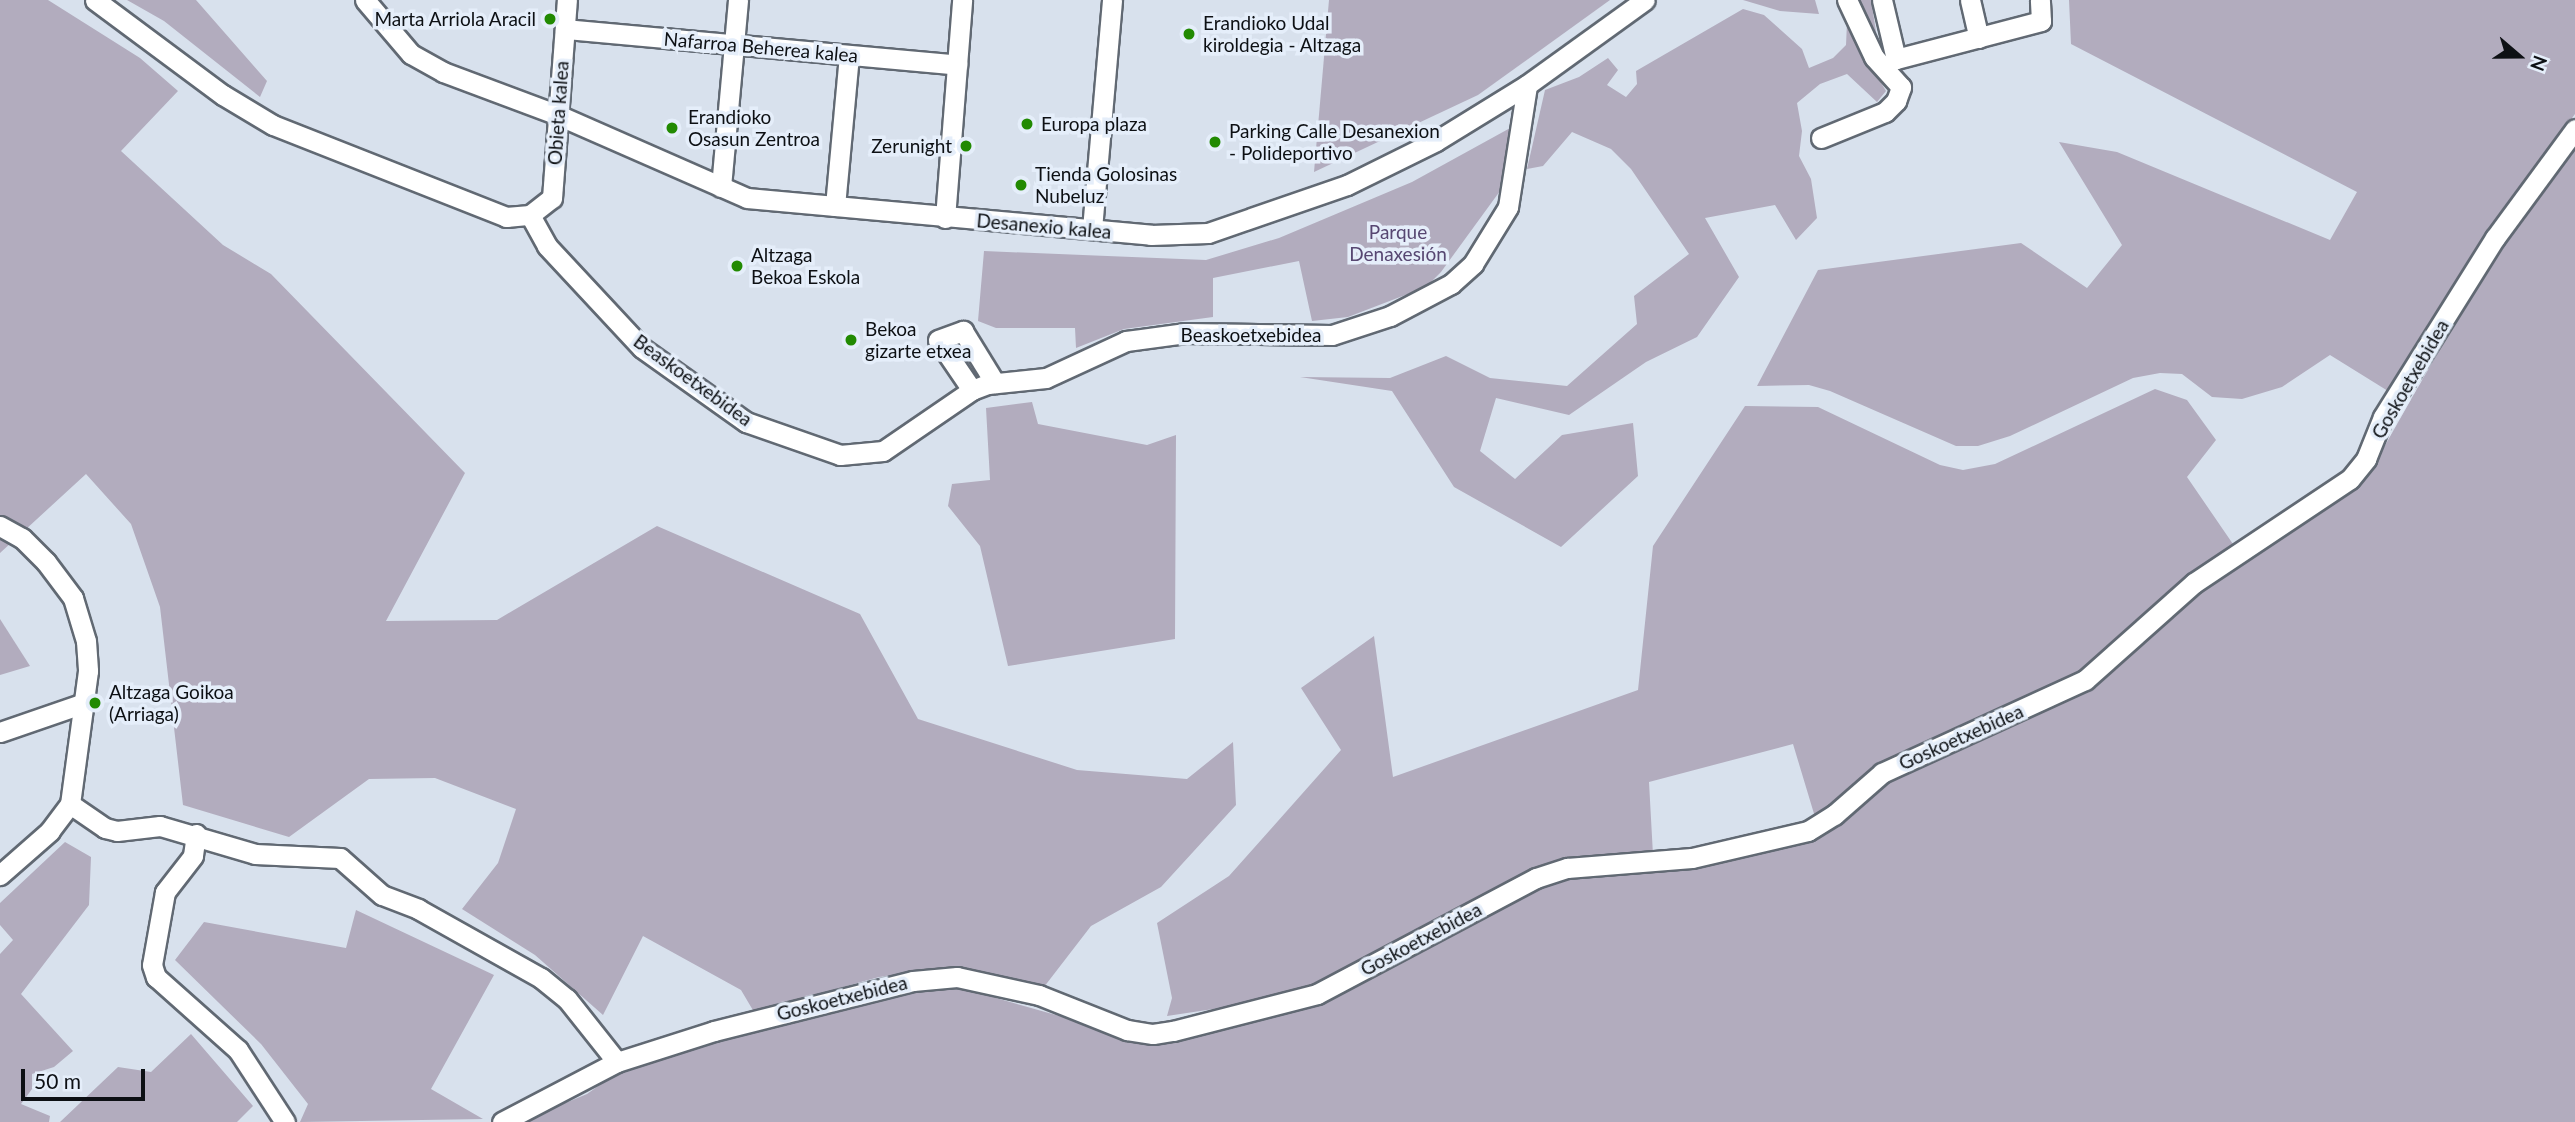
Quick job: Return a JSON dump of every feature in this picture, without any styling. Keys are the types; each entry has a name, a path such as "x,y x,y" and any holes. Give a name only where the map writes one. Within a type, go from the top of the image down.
{"street":[{"path":"94,0 223,95 273,125 506,217 530,215"},
{"name":"Desanexio kalea","path":"365,0 411,54 443,72 558,115 747,198 1151,235 1208,233 1250,223 1348,186 1436,141 1527,85 1645,0"},
{"name":"Obieta kalea","path":"530,215 552,198 567,0"},
{"path":"721,187 738,0"},
{"path":"945,218 962,0"},
{"path":"1092,229 1112,0"},
{"path":"1821,138 1885,112 1896,101 1901,88 1874,57 1847,0"},
{"path":"1882,0 1896,59 2040,21 2040,0"},
{"path":"1970,0 1979,37"},
{"name":"Nafarroa Beherea kalea","path":"565,29 957,65"},
{"path":"835,206 849,56"},
{"name":"Beaskoetxebidea","path":"530,215 547,246 642,348 746,422 840,455 883,451 972,390 995,383 1046,378 1126,341 1173,335 1332,335 1390,316 1451,284 1473,264 1508,207 1527,85"},
{"name":"Goskoetxebidea","path":"502,1122 617,1062 880,986 957,977 1039,995 1127,1030 1153,1034 1173,1031 1317,993 1535,878 1567,868 1692,858 1808,831 1834,815 1882,772 2085,680 2194,583 2350,480 2366,459 2384,417 2495,238 2575,129"},
{"path":"972,390 938,340 963,331 995,383"},
{"path":"0,526 22,538 47,562 73,598 86,640 84,703 70,804 56,825 0,875"},
{"path":"0,732 84,703"},
{"path":"70,804 105,828 160,826 196,834 255,854 340,858 382,895 418,909 541,978 567,999 617,1062"},
{"path":"196,834 193,856 165,892 152,965 156,977 238,1050 285,1122"}],"green space":[{"path":"0,0 48,0 140,58 178,91 121,151 223,245 271,274 465,473 386,621 497,620 657,526 860,614 918,719 1077,770 1187,779 1233,742 1236,805 1161,887 1091,926 1044,987 941,971 879,977 754,1012 741,990 643,936 603,1015 535,955 462,909 498,863 516,809 435,778 369,779 289,837 183,805 160,607 131,524 86,474 0,553"},
{"path":"127,0 196,0 267,81 260,97 164,21"},
{"path":"1329,0 1610,0 1478,95 1314,172"},
{"path":"1743,0 1815,0 1819,14 1780,11"},
{"path":"1848,0 1871,0 1878,44 1877,76 1886,91 1877,102 1847,74 1820,84 1797,103 1802,131 1799,156 1811,179 1817,218 1796,240 1775,205 1705,218 1739,277 1697,337 1646,362 1569,415 1496,398 1480,451 1515,479 1562,435 1633,423 1638,476 1561,547 1454,487 1392,391 1300,377 1390,378 1446,356 1490,378 1567,386 1637,324 1634,296 1689,254 1631,169 1611,149 1572,132 1543,166 1527,169 1545,90 1579,77 1608,58 1618,70 1607,85 1626,97 1637,84 1636,71 1743,9 1764,15 1802,49 1809,68 1833,58 1846,45"},
{"path":"2069,0 2575,0 2575,114 2494,222 2388,391 2330,355 2282,387 2242,399 2212,397 2182,374 2160,373 2133,378 2010,436 1978,446 1956,446 1830,391 1809,385 1757,386 1818,270 2021,243 2087,288 2122,245 2059,142 2117,152 2330,240 2357,192 2071,44"},
{"name":"Parque Denaxesión","path":"1512,127 1500,191 1441,272 1426,287 1348,317 1312,321 1299,261 1213,278 1213,317 1124,329 1076,348 1075,328 996,328 978,321 984,251 1206,260 1279,238 1412,182"},
{"path":"2575,144 2575,1122 520,1122 587,1094 629,1064 895,989 954,986 1158,1044 1306,1009 1563,877 1687,867 1826,835 1893,775 2098,681 2178,604 2370,472 2501,240"},
{"path":"2155,389 2187,400 2216,440 2187,477 2235,547 2180,581 2089,670 1815,817 1793,744 1649,782 1653,855 1552,863 1307,987 1240,1005 1167,1016 1172,998 1157,923 1229,876 1341,750 1301,688 1374,636 1393,777 1638,690 1653,546 1745,406 1818,407 1940,465 1963,470 1995,464"},
{"path":"1032,402 1038,424 1147,445 1176,435 1175,639 1008,666 980,546 948,506 952,484 990,480 986,408"},
{"path":"0,619 30,666 0,675"},
{"path":"65,842 91,857 89,905 21,994 73,1051 54,1067 32,1074 32,1089 21,1104 50,1116 49,1122 0,1122 0,954 13,940 0,925 0,903"},
{"path":"356,910 494,975 431,1089 483,1119 300,1122 308,1104 261,1044 175,960 204,922 346,948"},
{"path":"191,1034 253,1106 237,1122 60,1122 118,1067 151,1072"}],"place":[{"name":"Marta Arriola Aracil","path":"550,19"},
{"name":"Erandioko Udal kiroldegia - Altzaga","path":"1189,34"},
{"name":"Europa plaza","path":"1027,124"},
{"name":"Erandioko Osasun Zentroa","path":"672,128"},
{"name":"Parking Calle Desanexion - Polideportivo","path":"1215,142"},
{"name":"Zerunight","path":"966,146"},
{"name":"Tienda Golosinas Nubeluz","path":"1021,185"},
{"name":"Altzaga Bekoa Eskola","path":"737,266"},
{"name":"Bekoa gizarte etxea","path":"851,340"},
{"name":"Altzaga Goikoa (Arriaga)","path":"95,703"}]}
